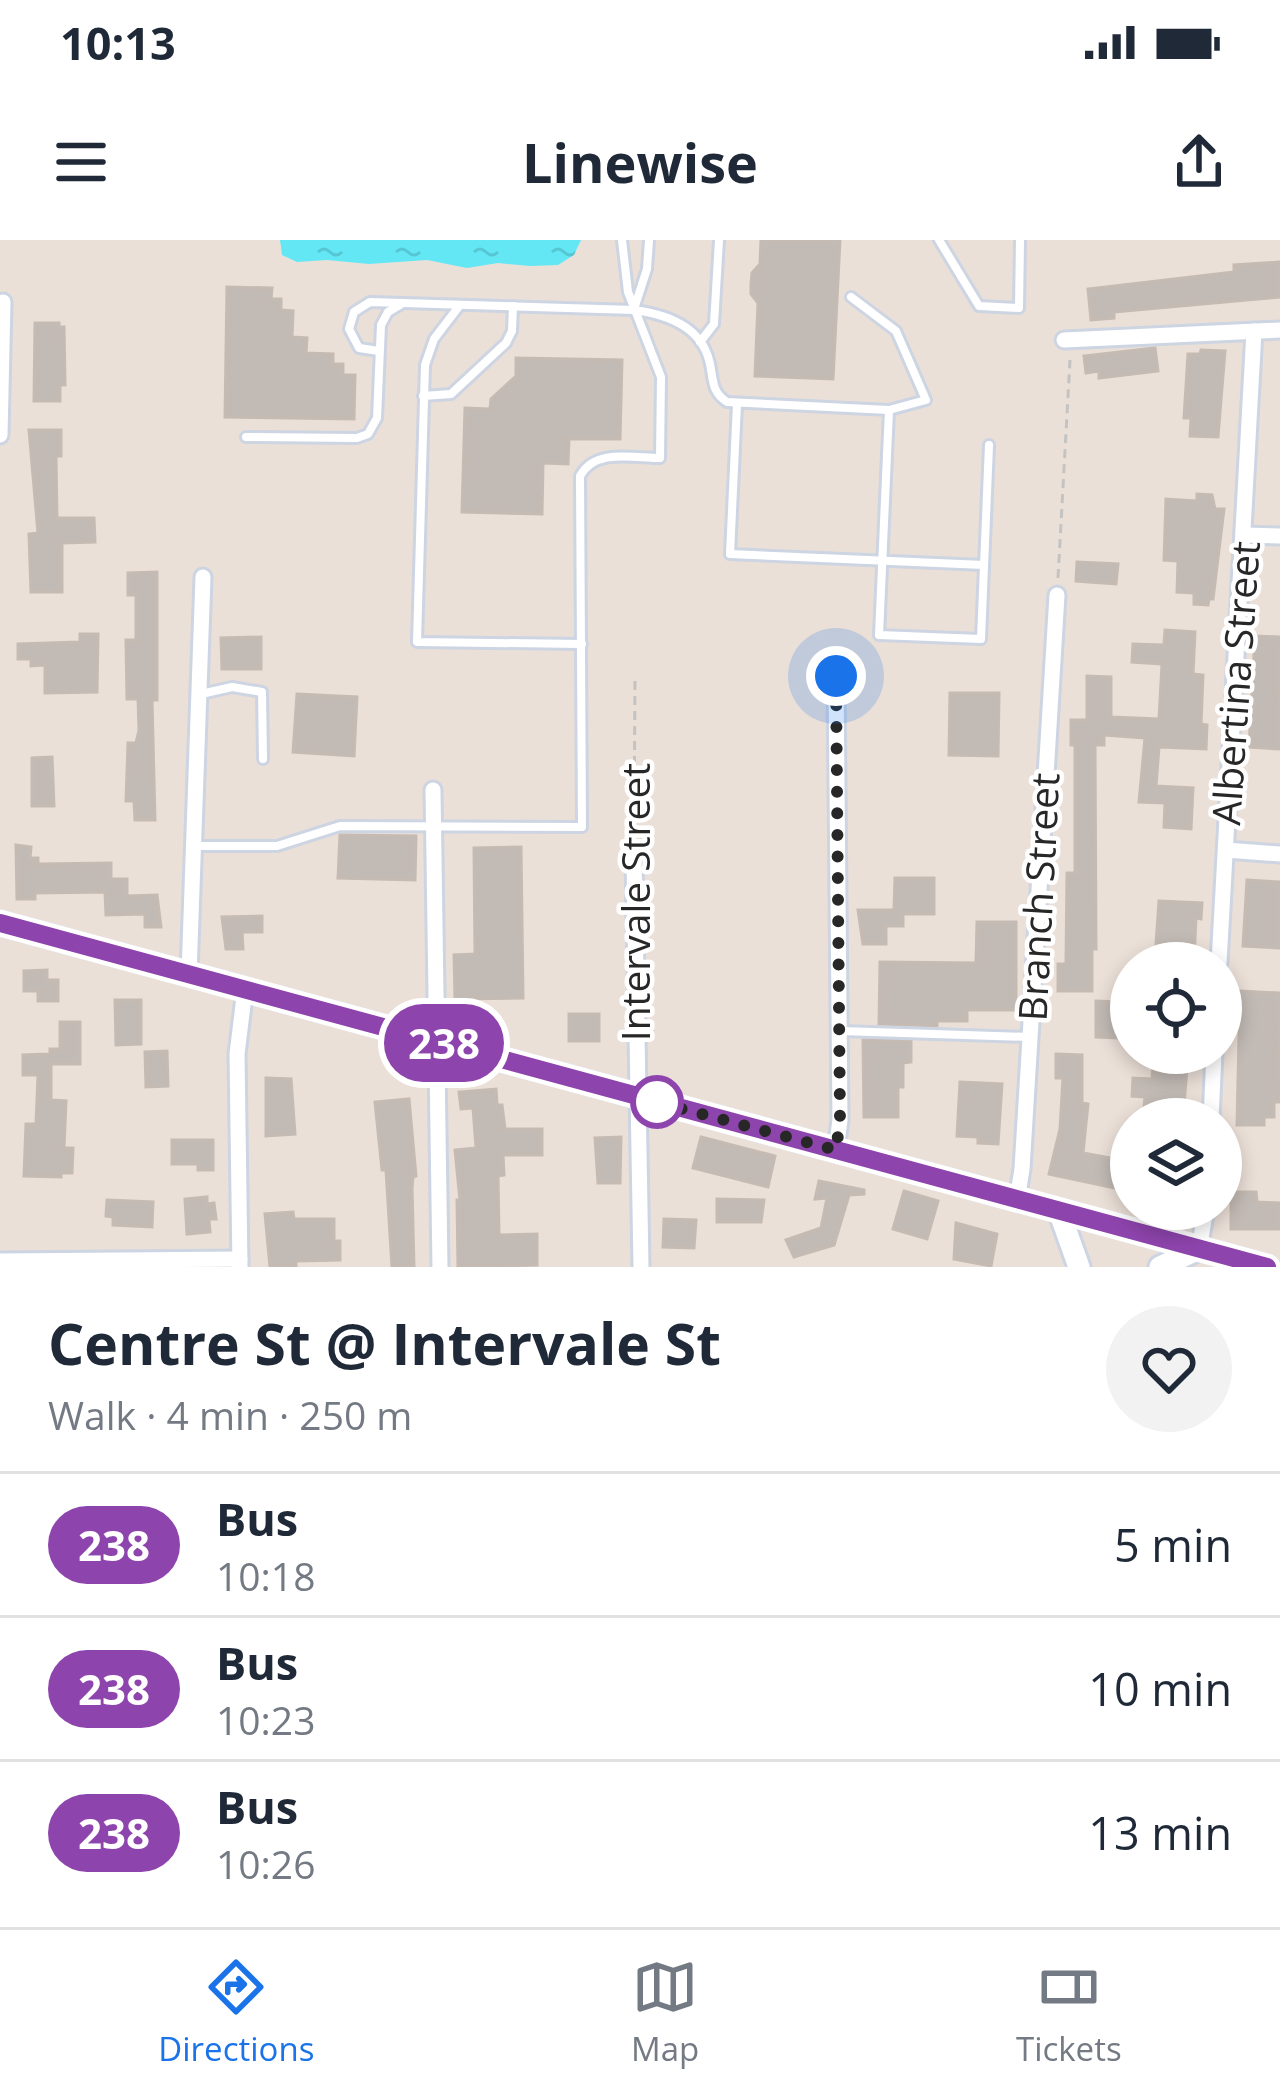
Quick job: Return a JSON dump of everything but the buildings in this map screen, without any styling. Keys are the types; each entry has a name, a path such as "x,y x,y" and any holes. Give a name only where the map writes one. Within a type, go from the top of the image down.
{"main road":[{"path":"0,923 1267,1267"},
{"path":"1059,1211 1079,1267"},
{"path":"1160,1267 1199,1249"}],"street":[{"path":"0,435 3,302"},
{"path":"1068,340 1280,330"},
{"name":"Albertina Street","path":"1220,942 1254,331"},
{"path":"1245,535 1280,536"},
{"path":"189,974 203,578"},
{"name":"Branch Street","path":"1017,1200 1057,595"},
{"path":"836,676 840,1120 836,1150"},
{"path":"433,790 440,1267"},
{"path":"1226,850 1280,854"},
{"name":"Intervale Street","path":"634,860 641,1267"},
{"path":"0,1261 240,1263 237,1054 244,989"},
{"path":"1199,1249 1202,1230"}],"lane":[{"path":"195,846 277,846 340,826 582,827 581,472 598,458 660,458 661,377 625,280 622,240"},
{"path":"634,310 647,269 649,240"},
{"path":"700,341 715,319 719,240"},
{"path":"939,240 980,306 1019,308 1020,240"},
{"path":"379,352 355,344 349,329 351,316 370,302 634,310 680,324 700,341 709,359 714,391 723,401 889,410 926,400 896,331 851,297"},
{"path":"246,436 366,436 377,418 385,316 395,305 410,301"},
{"path":"461,303 428,350 417,642 582,644"},
{"path":"423,396 452,394 506,343 512,331 513,305"},
{"path":"737,404 730,554 984,565"},
{"path":"889,410 879,634 981,639 989,445"},
{"path":"200,694 232,687 262,692 263,759"},
{"path":"839,1031 1030,1037"}],"path":[{"path":"1057,595 1068,340"},
{"name":"Intervale Street","path":"634,860 635,680"}],"water":[{"path":"280,240 581,240 574,255 558,265 498,263 467,268 427,260 297,262 282,255"}],"bus line":[{"name":"238","path":"0,923 1267,1267"}],"route":[{"path":"657,1102 638,1097 836,1150 840,1120 836,676"}]}
